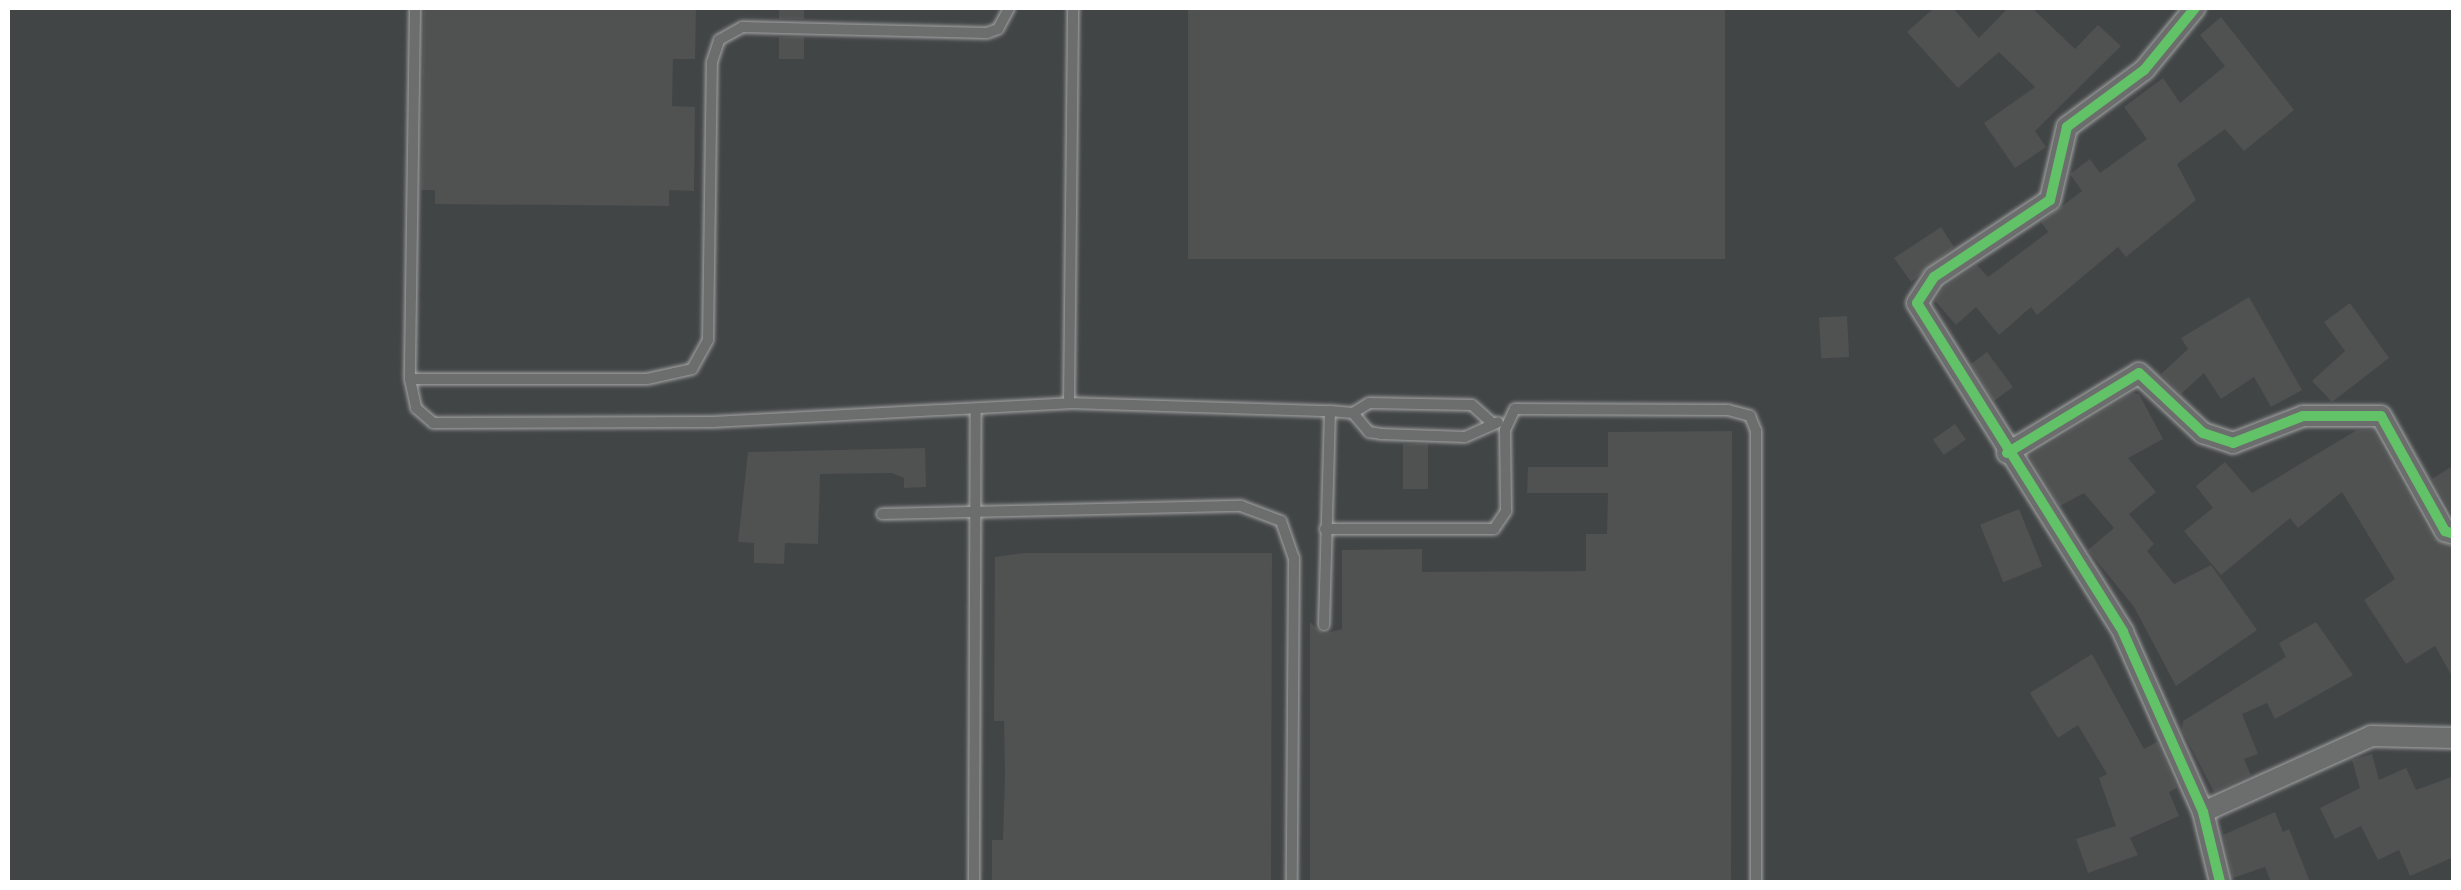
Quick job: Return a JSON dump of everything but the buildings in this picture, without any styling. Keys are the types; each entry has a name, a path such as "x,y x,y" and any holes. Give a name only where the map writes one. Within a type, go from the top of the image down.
{"street":[{"path":"2195,8 2144,70 2067,127 2058,145 2056,186 2041,209 1934,277 1920,295 1926,326 2123,632 2203,812 2220,882"},
{"path":"2007,453 2139,372 2204,433 2233,444 2303,416 2381,416 2445,530 2454,534"},
{"path":"2203,812 2372,736 2454,738"}],"lane":[{"path":"415,8 410,378 423,417 456,424 976,410 1069,403 1353,413 1368,402 1472,405 1492,422"},
{"path":"410,378 647,379 692,369 708,340 712,62 720,40 742,28 987,33 998,28 1009,8"},
{"path":"1069,403 1073,8"},
{"path":"1325,530 1494,529 1506,511 1506,422 1515,409 1728,410 1750,416 1756,431 1756,882"},
{"path":"974,882 976,410"},
{"path":"1324,625 1330,411"},
{"path":"1353,413 1368,432 1380,434 1465,437 1492,422 1506,422"},
{"path":"882,514 1241,506 1281,521 1294,558 1292,882"}],"shaded area":[{"path":"8,8 2453,8 2453,882 8,882"}],"cycle path":[{"path":"2195,8 2144,70 2067,127 2050,200 1934,277 1917,303 2123,632 2203,812 2220,882"},
{"path":"2007,453 2139,373 2203,433 2233,443 2303,416 2381,416 2445,531 2454,534"}]}
